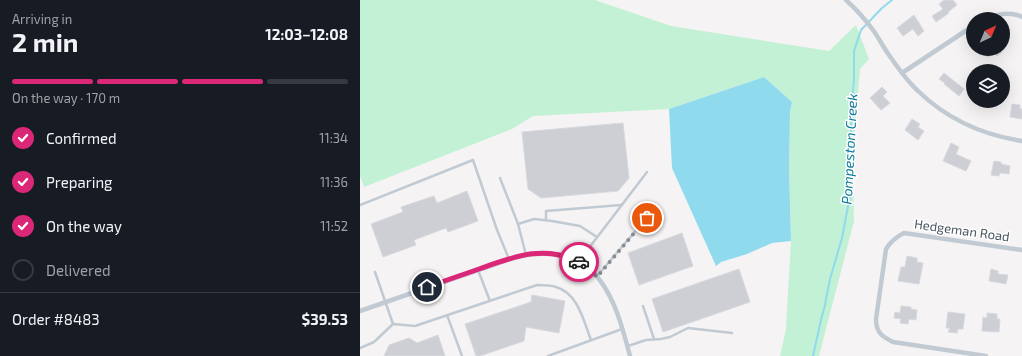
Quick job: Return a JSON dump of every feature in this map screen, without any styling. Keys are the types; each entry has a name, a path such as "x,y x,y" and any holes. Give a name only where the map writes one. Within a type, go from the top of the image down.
{"street":[{"path":"846,0 855,8 872,29 902,73 918,91 935,105 952,117 988,134 1022,141"},
{"path":"1010,14 1022,17"},
{"path":"902,73 966,31"},
{"name":"Hedgeman Road","path":"986,356 893,342 879,333 876,327 876,318 886,248 896,237 904,233 1022,250"},
{"path":"360,311 509,259 538,253 550,253 562,255 579,262 591,270 597,277 611,299 630,356"}],"lane":[{"path":"360,205 472,160 509,259"},
{"path":"579,262 647,172"},
{"path":"500,178 518,224 526,255"},
{"path":"546,220 546,212 622,205"},
{"path":"597,277 657,206"},
{"path":"518,224 534,219 552,220 580,226 597,237"},
{"path":"478,270 490,301"},
{"path":"375,272 393,324"},
{"path":"360,348 374,342 393,324 415,326 537,285 556,287 566,291 573,298 591,340"},
{"path":"643,306 654,340"},
{"path":"447,315 462,356"},
{"path":"627,346 646,340 670,337 688,328 732,333"},
{"path":"548,356 622,329"}],"green space":[{"path":"360,0 595,0 671,26 829,51 856,25 869,59 860,69 853,153 854,221 819,356 780,356 786,329 791,241 789,170 790,112 792,102 764,77 669,109 533,116 512,129 364,187 360,176"}],"water":[{"path":"764,77 792,102 790,112 789,170 791,241 772,243 747,254 721,262 716,266 672,168 669,109"}],"building":[{"path":"944,0 953,0 957,5 936,22 932,16 943,9 939,4"},
{"path":"914,15 924,31 918,36 913,29 903,36 897,28"},
{"path":"944,73 964,89 959,96 939,79"},
{"path":"882,87 887,92 883,96 890,103 881,110 870,98"},
{"path":"1012,104 1020,105 1020,109 1022,109 1022,119 1010,117"},
{"path":"912,119 920,124 918,127 924,131 918,140 905,130"},
{"path":"623,123 629,178 618,191 541,198 528,189 522,132"},
{"path":"951,143 959,147 956,154 971,161 966,171 943,161"},
{"path":"994,161 1010,166 1009,174 1000,173 999,176 991,175"},
{"path":"467,191 478,221 448,232 446,228 414,240 416,245 383,257 371,224 403,212 401,207 434,196 437,203"},
{"path":"682,233 693,266 639,285 628,253"},
{"path":"907,256 917,258 917,262 923,263 919,284 898,281 901,267 905,267"},
{"path":"739,269 750,302 663,332 652,299"},
{"path":"991,269 998,271 998,274 1008,275 1006,284 989,281"},
{"path":"532,295 565,301 559,333 526,327 524,341 476,356 465,324 531,302"},
{"path":"901,306 911,307 911,309 917,310 916,320 909,319 908,324 900,323 901,319 894,318 895,312 900,313"},
{"path":"948,312 965,314 963,329 958,329 957,333 948,332 950,328 946,328"},
{"path":"987,313 997,314 997,319 1000,319 999,332 982,331 983,317 987,318"},
{"path":"438,335 445,356 384,356 389,345 409,338 417,343"}],"waterway":[{"name":"Pompeston Creek","path":"813,356 830,279 842,238 850,196 849,157 854,81 854,51 861,30 882,8 892,0"}],"way so far":[{"path":"579,262 591,270 597,277 647,218"}],"route":[{"path":"427,287 499,262 538,253 562,255 579,262"}]}
